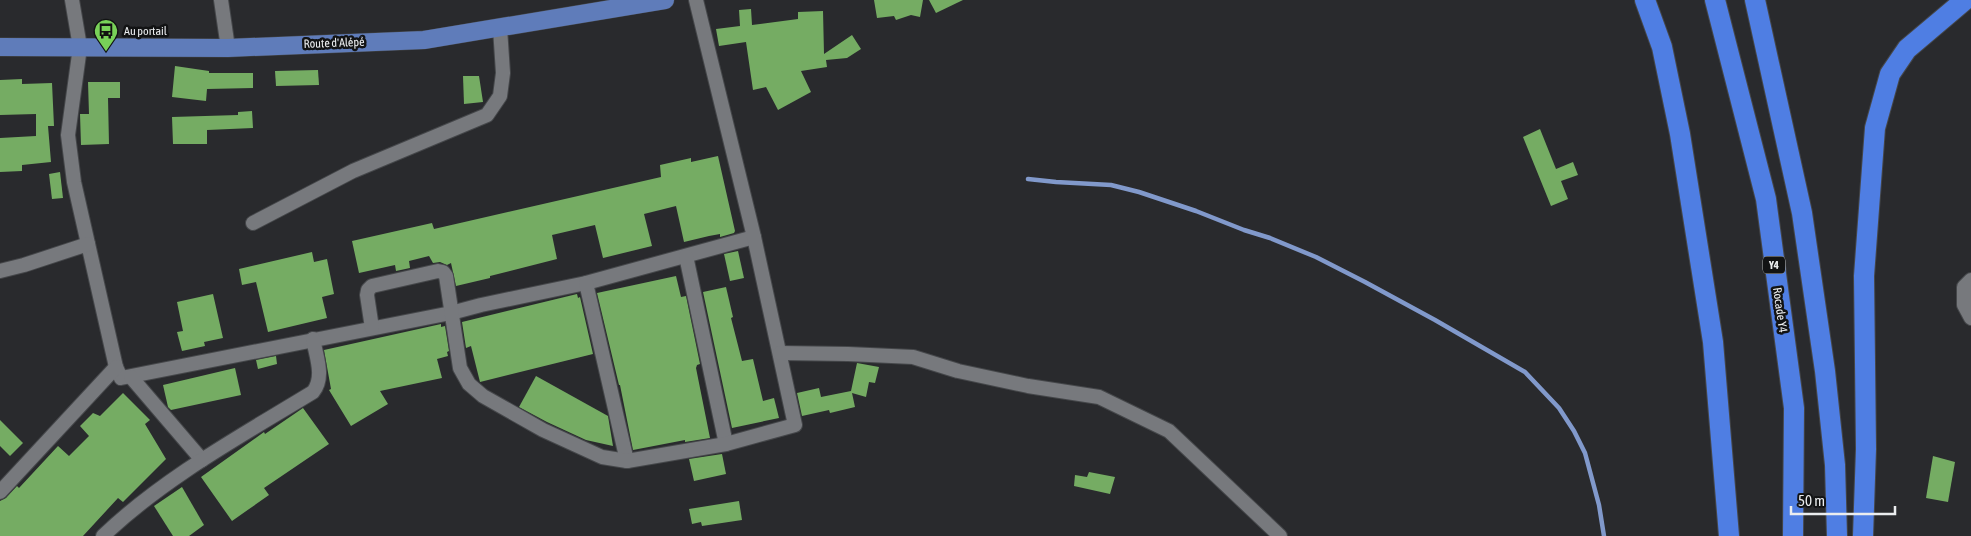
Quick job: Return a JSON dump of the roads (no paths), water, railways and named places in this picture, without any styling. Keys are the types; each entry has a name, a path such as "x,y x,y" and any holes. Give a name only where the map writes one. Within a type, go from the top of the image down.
{"highway":[{"path":"1645,0 1662,47 1680,134 1713,342 1729,536"},
{"name":"Rocade Y4","path":"1715,0 1767,208 1794,408 1793,536"},
{"path":"1755,0 1802,213 1826,371 1835,465 1837,536"},
{"path":"1863,536 1866,449 1864,276 1875,128 1890,74 1907,49 1964,0"}],"main road":[{"name":"Route d'Alépé","path":"0,47 228,48 424,40 665,0"}],"street":[{"path":"72,0 80,47 68,135 74,182 116,367 121,378 313,339 451,314 481,304 586,284 754,237"},
{"path":"221,0 228,48"},
{"path":"372,328 367,295 368,290 372,286 438,271 443,272 446,276 460,368 469,384 483,396 543,430 602,457 627,461 726,444 795,425 754,237 696,0"},
{"path":"253,223 353,171 487,115 500,96 503,73 500,28"},
{"path":"0,271 88,244"},
{"path":"686,256 726,444"},
{"path":"1971,280 1964,287 1964,305 1971,318"},
{"path":"586,284 627,461"},
{"path":"104,536 139,504 202,460 313,392 318,385 320,375 313,339"},
{"path":"780,353 913,357 958,371 1028,386 1099,397 1169,431 1280,536"},
{"path":"0,492 116,367"},
{"path":"131,377 202,460"}],"waterway":[{"path":"1028,179 1111,185 1139,192 1270,238 1316,257 1365,282 1525,372 1559,408 1585,453 1599,505 1604,536"}],"place":[{"name":"Au portail","path":"106,52"}]}
